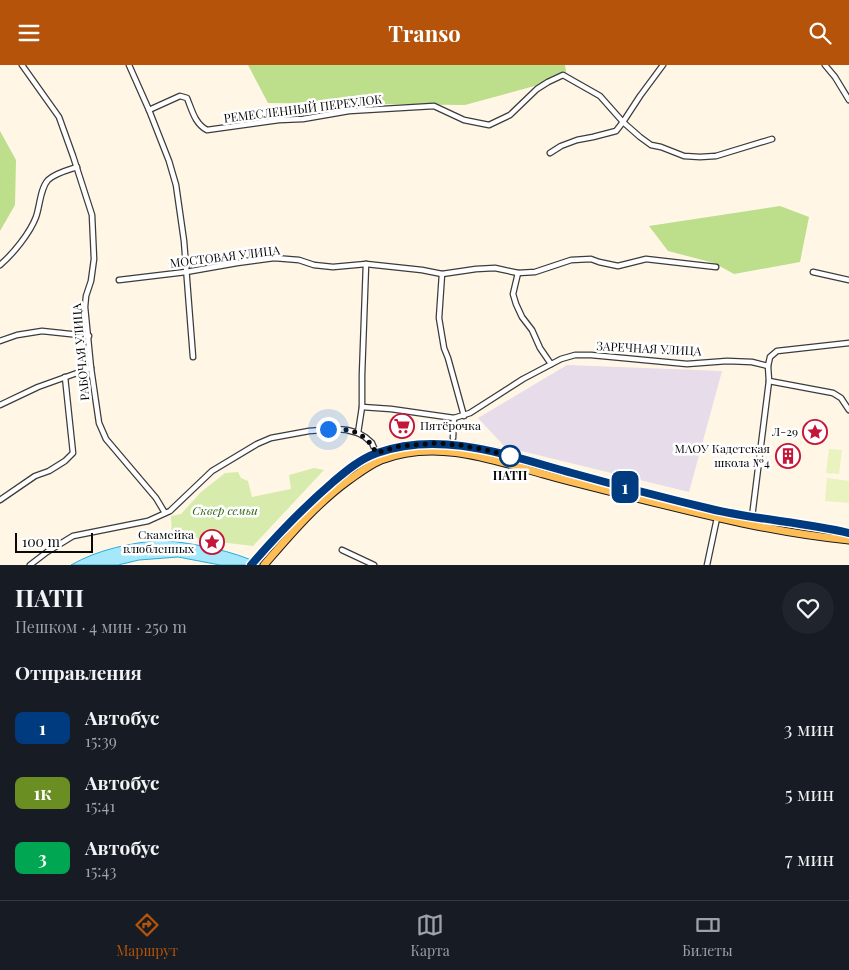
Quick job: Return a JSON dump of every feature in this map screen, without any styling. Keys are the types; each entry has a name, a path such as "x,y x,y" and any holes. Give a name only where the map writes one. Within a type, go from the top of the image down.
{"main road":[{"path":"251,565 262,551 318,495 358,462 376,453 400,446 436,443 482,449 709,509 849,533"},
{"path":"264,565 317,507 362,470 379,461 405,453 422,451 458,452 717,518 849,540"}],"street":[{"name":"РАБОЧАЯ УЛИЦА","path":"22,65 59,117 92,215 94,259 85,307 99,423 106,439 156,498 165,513"},
{"path":"129,65 150,109 176,185 184,241 193,357"},
{"path":"550,153 561,146 577,140 616,131 663,65"},
{"path":"825,65 849,100"},
{"name":"РЕМЕСЛЕННЫЙ ПЕРЕУЛОК","path":"150,109 180,96 187,98 200,127 207,130 279,120 303,119 349,111 434,106 464,120 489,125 510,115 537,89 563,75 600,96 623,122"},
{"path":"623,122 651,145 684,156 716,156 772,139"},
{"path":"0,265 24,237 35,220 43,190 48,181 54,176 77,167"},
{"name":"МОСТОВАЯ УЛИЦА","path":"119,279 186,272 274,258 299,260 314,265 333,267 366,264 442,274 495,268 518,273 535,272 571,260 590,259 599,263 618,266 646,259 716,267"},
{"path":"358,433 362,407 366,264"},
{"path":"813,272 849,280"},
{"path":"518,273 513,295 516,304 551,364"},
{"path":"442,274 440,318 444,348 464,416"},
{"path":"0,341 17,335 42,331 89,336"},
{"path":"752,517 769,381 768,366 770,357 777,351 849,343"},
{"name":"ЗАРЕЧНАЯ УЛИЦА","path":"362,407 454,418 464,416 523,379 561,359 575,355 687,364 727,361 752,362 768,366"},
{"path":"0,405 38,387 91,368"},
{"path":"0,500 35,476 49,471 65,461 72,453 65,377"},
{"path":"769,381 834,393 841,398 849,410"},
{"path":"453,438 454,418"},
{"path":"30,565 74,536 148,521 170,511 212,471 264,441 309,431 347,430 358,433 372,443 379,461"},
{"path":"707,565 717,518"},
{"path":"342,550 374,565"}],"shaded area":[{"path":"567,365 722,371 689,492 505,447 478,418"}],"green space":[{"path":"248,65 565,65 567,77 465,105 268,103"},
{"path":"0,131 16,160 15,205 0,231"},
{"path":"780,206 809,217 800,262 734,274 714,263 668,251 649,226"},
{"path":"829,449 842,450 839,474 826,473"},
{"name":"Сквер семьи","path":"314,468 324,470 253,546 189,537 187,530 172,540 171,516 181,514 201,492 225,473 238,472 241,478 248,481 252,497 291,489 289,475"},
{"path":"827,478 849,481 849,503 825,501"}],"water":[{"path":"162,540 214,548 239,555 263,565 220,565 178,557 139,560 118,565 71,565 82,559 115,548"}],"bus line":[{"name":"1","path":"251,565 262,551 318,495 358,462 376,453 400,446 436,443 482,449 718,511 849,533"}],"place":[{"name":"Пятёрочка","path":"402,426"},
{"name":"Л-29","path":"815,432"},
{"name":"ПАТП","path":"510,456"},
{"name":"МАОУ Кадетская школа №4","path":"788,456"},
{"name":"Скамейка влюбленных","path":"212,542"}],"route":[{"path":"328,429 347,430 358,433 372,443 376,453 400,446 436,443 482,449 510,456"}]}
